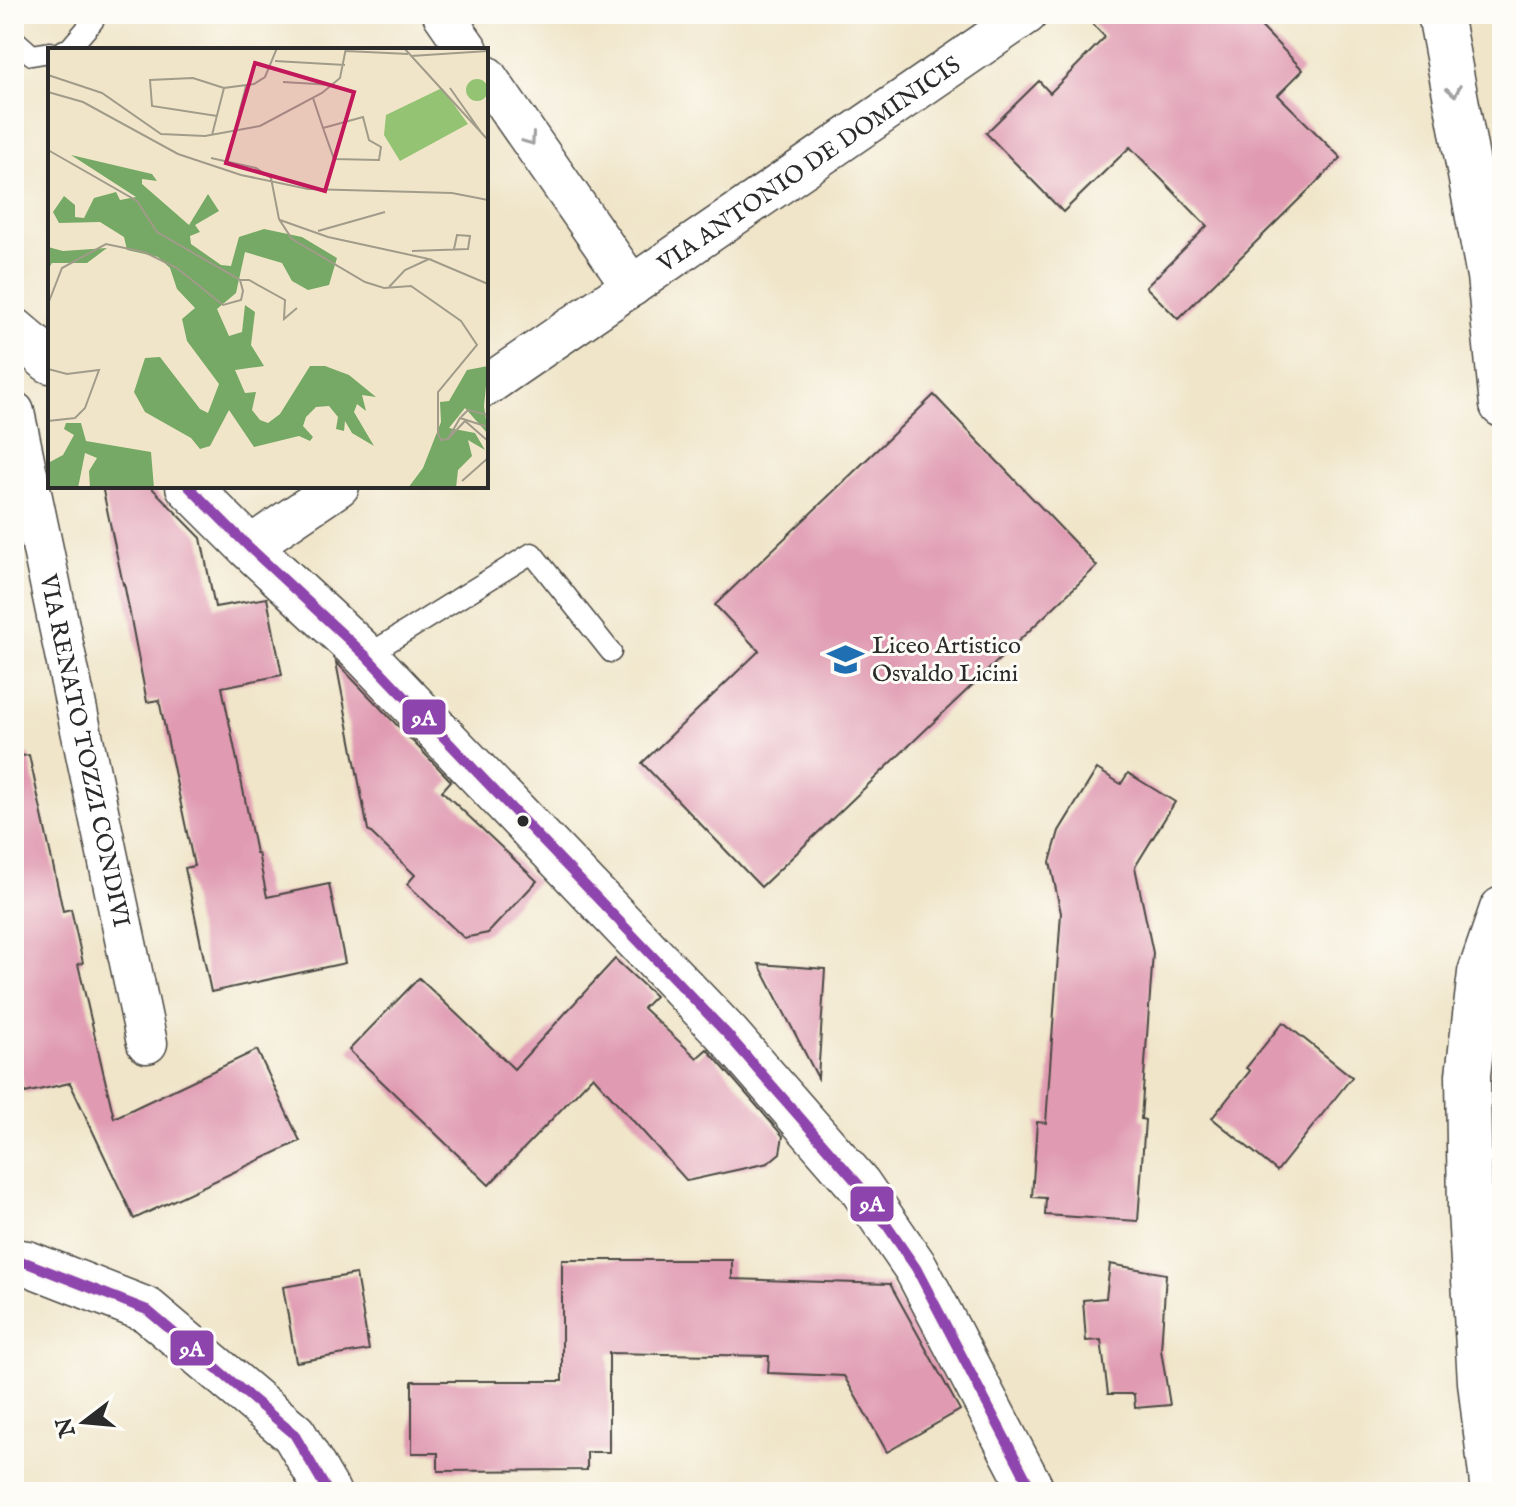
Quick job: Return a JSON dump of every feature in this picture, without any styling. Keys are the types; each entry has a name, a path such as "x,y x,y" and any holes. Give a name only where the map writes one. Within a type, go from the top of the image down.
{"main road":[{"path":"1440,14 1489,276 1502,405"},
{"path":"14,330 48,359"},
{"path":"190,488 366,656 728,1035 859,1185 916,1268 1033,1492"},
{"path":"1493,1492 1480,1382 1470,1211 1468,1075 1480,973 1502,909"},
{"path":"14,1261 27,1263 147,1310 294,1434 328,1492"}],"street":[{"path":"443,14 467,48"},
{"name":"VIA ANTONIO DE DOMINICIS","path":"488,385 1027,14"},
{"name":"VIA ANTONIO DE DOMINICIS","path":"488,79 632,286"},
{"name":"VIA RENATO TOZZI CONDIVI","path":"14,412 147,1043"},
{"path":"249,547 336,488"}],"lane":[{"path":"70,48 93,21 95,14"},
{"path":"14,39 32,55 48,52"},
{"path":"366,656 532,553 611,652"}],"building":[{"path":"1083,14 1249,14 1303,70 1278,95 1341,158 1178,319 1146,287 1207,226 1130,147 1063,212 986,133 1039,81 1050,93 1105,37"},
{"path":"934,395 1097,566 761,887 642,763 759,651 715,605"},
{"path":"102,488 152,488 201,538 215,607 267,598 282,675 222,687 256,853 267,897 329,884 345,963 211,992 185,868 194,866 159,700 147,702"},
{"path":"336,662 451,781 442,791 537,881 488,933 464,938 407,884 415,875 368,830"},
{"path":"29,755 63,911 71,909 83,963 78,964 114,1118 257,1050 300,1141 134,1219 70,1083 25,1093 14,1044 14,757"},
{"path":"1097,769 1121,784 1128,773 1175,802 1135,867 1153,953 1141,1119 1145,1120 1138,1221 1045,1215 1046,1198 1032,1197 1037,1122 1046,1123 1061,913 1050,862 1059,831"},
{"path":"615,959 655,996 643,1008 697,1058 707,1049 783,1136 780,1153 768,1163 687,1181 593,1076 489,1185 349,1050 419,978 514,1069"},
{"path":"759,964 825,969 818,1078"},
{"path":"1283,1022 1352,1077 1277,1171 1212,1118 1250,1071 1246,1068"},
{"path":"562,1260 732,1260 732,1279 890,1284 960,1410 887,1452 844,1376 768,1373 769,1356 609,1353 609,1452 587,1452 587,1470 438,1471 438,1453 412,1453 412,1381 562,1381"},
{"path":"1110,1264 1166,1274 1161,1350 1170,1405 1135,1408 1134,1394 1108,1394 1101,1340 1086,1341 1083,1300 1106,1298"},
{"path":"356,1274 369,1350 296,1362 283,1287"}],"transit line":[{"name":"9A","path":"190,488 366,656 728,1035 859,1185 916,1268 1033,1492"},
{"name":"9A","path":"14,1261 27,1263 147,1310 294,1434 328,1492"}],"place":[{"name":"Liceo Artistico Osvaldo Licini","path":"846,659"}]}
